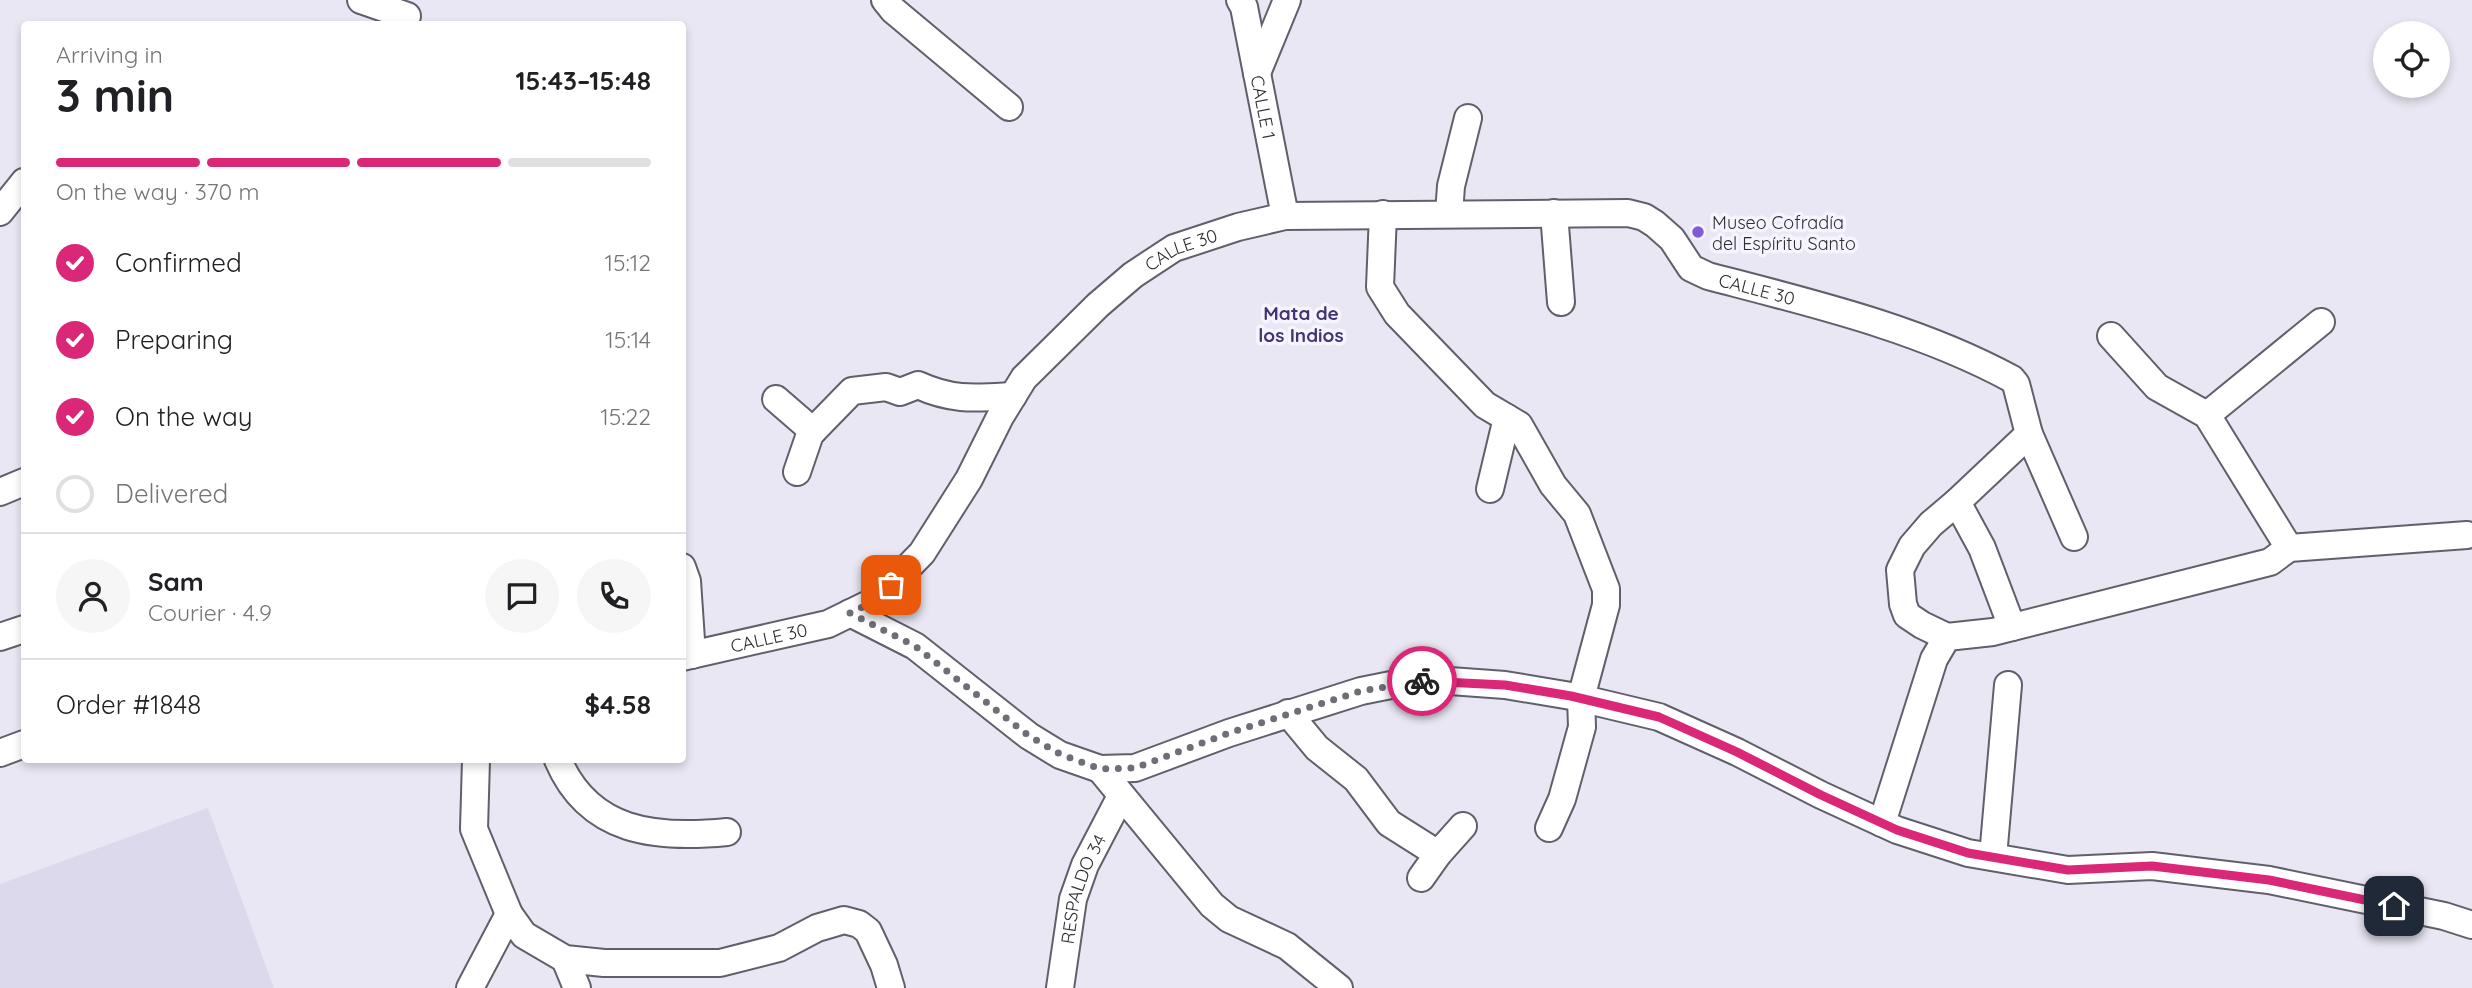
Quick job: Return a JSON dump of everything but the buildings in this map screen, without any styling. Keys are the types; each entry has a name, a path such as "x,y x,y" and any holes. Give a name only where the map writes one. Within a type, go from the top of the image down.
{"street":[{"path":"362,0 408,14"},
{"path":"885,0 893,10 1009,107"},
{"path":"1256,73 1287,0"},
{"name":"CALLE 1","path":"1242,2 1285,216"},
{"path":"1450,214 1451,186 1468,118"},
{"path":"0,212 21,186"},
{"name":"CALLE 30","path":"687,656 828,624 875,601 922,553 969,479 1024,378 1098,305 1133,275 1174,248 1238,227 1285,216 1628,213 1644,217 1672,239 1691,268 1708,276 1824,306 1953,350 2012,379 2016,384 2029,434 2074,537"},
{"path":"1383,214 1380,287 1397,314 1485,405 1519,425 1553,485 1577,514 1606,589 1606,605 1581,698 1582,727 1562,799 1549,828"},
{"path":"1554,214 1561,302"},
{"path":"2207,415 2321,322"},
{"path":"2111,336 2157,387 2207,415 2289,548"},
{"path":"797,472 813,431 852,391 886,387 900,393 918,385 942,396 1013,396"},
{"path":"776,399 813,431"},
{"path":"1490,489 1507,418"},
{"path":"2029,434 1931,524 1912,546 1900,570 1903,604 1907,615 1947,637 1993,632 2270,562 2289,548 2467,535"},
{"path":"0,492 21,483"},
{"path":"1957,502 1982,548 2012,627"},
{"path":"686,578 687,656"},
{"path":"850,613 915,646 1029,736 1060,754 1100,769 1135,768 1288,713 1361,691 1411,681 1505,685 1581,698 1659,717 1882,823 1968,853 2068,870 2152,866 2269,880 2444,916 2472,925"},
{"path":"0,637 21,629"},
{"path":"1882,823 1934,659 1947,637"},
{"path":"1993,857 2008,685"},
{"path":"1288,713 1317,748 1356,779 1389,823 1438,854"},
{"path":"0,754 21,745"},
{"path":"476,763 474,828 509,914 524,934 565,959 604,964 720,963 779,948 817,928 844,920 868,930 891,988"},
{"path":"559,763 567,781 590,806 606,817 630,827 689,836 727,832"},
{"path":"1100,769 1212,905 1229,919 1287,946 1339,988"},
{"name":"RESPALDO 34","path":"1060,988 1073,899 1085,865 1121,796"},
{"path":"1421,878 1464,825"},
{"path":"470,988 509,914"},
{"path":"565,959 577,988"}],"shaded area":[{"path":"208,808 274,988 0,988 0,884"}],"way so far":[{"path":"891,585 875,601 850,613 915,646 1029,736 1060,754 1100,769 1135,768 1288,713 1361,691 1422,681"}],"place":[{"name":"Museo Cofradía del Espíritu Santo","path":"1698,232"}],"district":[{"name":"Mata de los Indios","path":"1301,324"}],"route":[{"path":"1422,681 1505,685 1571,696 1659,717 1897,830 1968,853 2068,870 2152,866 2269,880 2394,906"}]}
